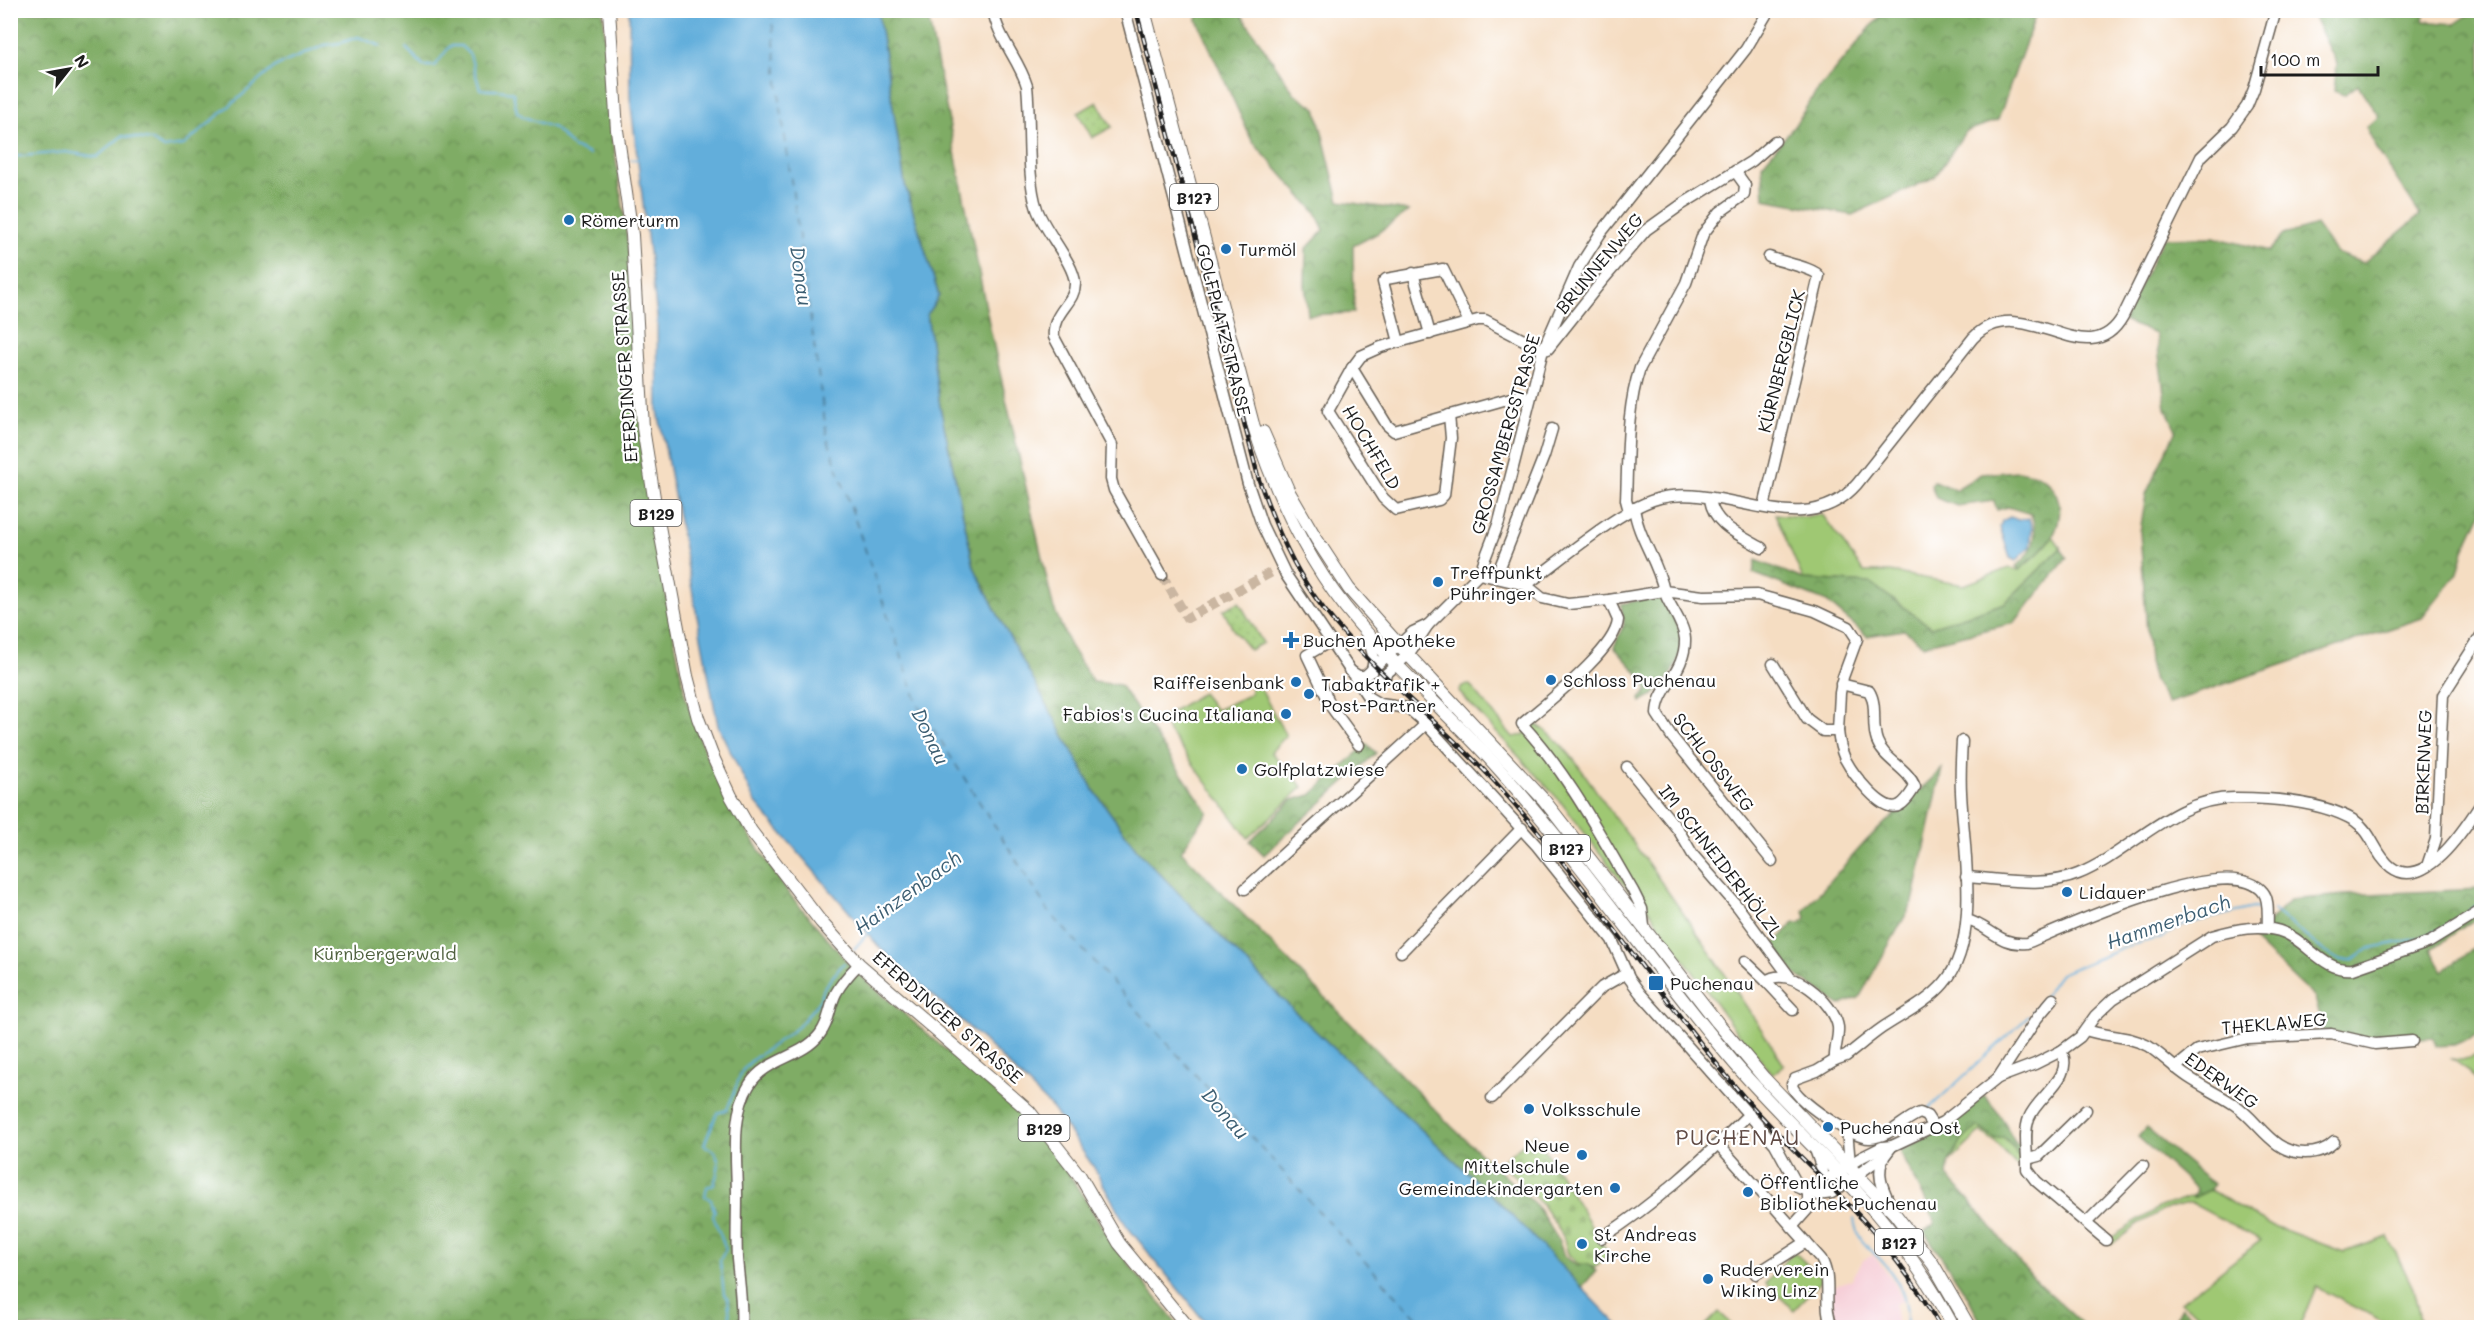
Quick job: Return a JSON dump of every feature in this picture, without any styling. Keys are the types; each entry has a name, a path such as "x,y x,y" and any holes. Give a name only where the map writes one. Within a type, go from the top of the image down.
{"main road":[{"name":"EFERDINGER STRASSE","path":"609,10 617,130 632,235 643,428 656,510 690,687 712,755 731,796 752,831 821,922 859,964 1041,1124 1080,1176 1119,1243 1189,1328"},
{"name":"B127","path":"1144,10 1266,464 1285,510 1324,578 1364,628 1468,735 1529,803 1713,1038 1783,1119 1877,1214 1905,1250 1954,1328"},
{"name":"B127","path":"1244,384 1275,462 1302,515 1349,589 1545,800 1723,1029 1793,1109 1854,1169 1895,1214 1933,1264 1970,1328"}],"street":[{"path":"993,10 998,31 1024,75 1027,86 1033,192 1037,211 1075,281 1073,294 1056,318 1054,336 1112,445 1111,478 1114,490 1162,575"},
{"name":"GOLFPLATZSTRASSE","path":"1125,10 1237,445 1256,510 1278,568 1332,641 1357,683 1373,701 1408,708 1426,724 1522,828 1612,940 1627,973 1640,993 1780,1151 1796,1184 1813,1188"},
{"name":"GROSSAMBERGSTRASSE","path":"1408,655 1428,625 1479,574 1499,522 1543,350 1579,267 1600,234 1746,49 1769,10"},
{"path":"1526,585 1631,509 1667,497 1697,496 1798,512 1822,509 1843,499 1973,338 1988,325 2002,321 2017,321 2085,339 2104,334 2115,327 2201,157 2232,127 2247,106 2276,10"},
{"name":"BRUNNENWEG","path":"1543,350 1552,346 1602,281 1646,230 1666,214 1752,161 1775,141"},
{"path":"1664,591 1660,572 1641,537 1626,500 1630,431 1636,382 1640,368 1686,283 1703,234 1720,212 1744,195 1745,185 1735,171"},
{"name":"KÜRNBERGBLICK","path":"1764,507 1819,276 1814,271 1785,264 1769,257"},
{"path":"1399,342 1383,282 1386,279 1443,268 1469,322"},
{"path":"1413,273 1430,334"},
{"path":"1352,368 1361,356 1368,352 1469,322 1485,320 1543,350"},
{"name":"HOCHFELD","path":"1449,415 1451,438 1444,495 1439,500 1396,510 1383,498 1328,411 1352,368 1387,425 1394,430 1518,396 1530,398"},
{"path":"1496,577 1544,456 1552,429"},
{"path":"1710,498 1712,507 1723,525 1762,548"},
{"path":"1479,574 1526,585 1533,593 1554,603 1609,600 1664,591 1703,596 1757,595 1809,609 1849,627 1857,639 1841,684 1838,707 1840,746 1863,786 1885,804 1893,807 1900,806 1915,787 1912,780 1888,759 1877,742 1872,724 1873,697 1869,691 1841,684"},
{"name":"SCHLOSSWEG","path":"1664,591 1681,627 1684,643 1678,672 1661,698 1657,714 1679,746 1772,861"},
{"path":"1609,600 1618,620 1613,636 1587,668 1522,724 1548,752 1571,786 1633,891 1642,909 1644,926"},
{"name":"GROSSAMBERGSTRASSE","path":"1398,644 1413,632 1428,625"},
{"path":"1364,628 1374,658 1371,671"},
{"name":"BIRKENWEG","path":"2427,866 2436,839 2443,695 2481,634"},
{"path":"1332,641 1307,656 1332,708 1359,745"},
{"path":"1348,670 1361,676 1371,671 1398,644"},
{"path":"1362,687 1369,686 1408,655"},
{"path":"1773,664 1807,719 1823,730 1838,731"},
{"path":"1245,889 1426,724"},
{"path":"1934,1127 1924,1115 1877,1137 1863,1138 1810,1106 1792,1089 1794,1080 1824,1068 1835,1059 1846,1056 1944,983 1957,964 1967,920 1964,823 1960,792 1962,741"},
{"name":"IM SCHNEIDERHÖLZL","path":"1627,767 1679,831 1693,855 1738,907 1789,976 1808,988 1828,1007 1835,1017 1838,1029 1835,1059"},
{"path":"1965,877 2045,880 2077,875 2191,806 2215,799 2236,798 2287,801 2340,814 2365,828 2390,866 2397,870 2410,872 2434,862 2445,852 2481,802"},
{"path":"1401,952 1522,828"},
{"path":"1967,920 2002,939 2020,944 2027,943 2150,894 2202,881 2231,879 2249,883 2262,890 2267,901 2268,923"},
{"path":"1998,1078 2061,1052 2086,1030 2095,1016 2113,999 2201,942 2228,931 2268,923 2287,933 2327,963 2344,970 2353,969 2430,942 2481,910"},
{"path":"1745,961 1793,1010"},
{"path":"741,1328 737,1255 737,1144 739,1110 744,1093 750,1082 765,1067 794,1053 819,1036 829,1020 836,994 844,980 859,964"},
{"path":"1492,1098 1602,987 1627,973"},
{"path":"1766,981 1776,975 1789,976"},
{"path":"1895,1214 1880,1181 1881,1166 1889,1150 1951,1117 1998,1078 2037,1018 2053,999"},
{"name":"EDERWEG","path":"2086,1030 2136,1041 2148,1047 2175,1068 2234,1105 2282,1148 2313,1153 2334,1142"},
{"name":"THEKLAWEG","path":"2175,1068 2197,1050 2226,1042 2331,1034 2375,1044 2412,1041"},
{"path":"2061,1052 2065,1058 2065,1068 2031,1112 2028,1120 2027,1169 2030,1175 2106,1240"},
{"path":"1793,1109 1810,1106"},
{"path":"2028,1159 2040,1155 2086,1110"},
{"path":"1601,1238 1638,1214 1749,1114"},
{"path":"1847,1130 1854,1169"},
{"path":"1718,1144 1821,1259 1828,1280 1828,1315 1833,1328"},
{"path":"1813,1188 1824,1195 1832,1193 1842,1177 1882,1147 1889,1150"},
{"path":"1792,1227 1808,1209 1813,1188 1823,1172 1816,1152"},
{"path":"2087,1222 2143,1166"},
{"path":"1756,1274 1806,1242"}],"shaded area":[{"path":"1873,1255 1894,1282 1903,1301 1895,1304 1898,1327 1837,1327 1833,1319 1832,1287 1852,1279 1863,1260"}],"green space":[{"path":"1199,10 1239,11 1294,93 1316,108 1339,201 1409,211 1376,234 1353,246 1354,313 1308,315 1305,285 1306,249 1324,230 1316,213 1252,141 1197,20"},
{"name":"Kürnbergerwald","path":"10,11 603,11 611,126 626,228 658,552 685,695 705,753 736,815 786,890 855,971 1017,1112 1060,1160 1115,1247 1180,1327 11,1327"},
{"path":"878,11 927,11 991,333 1053,606 1070,646 1093,682 1120,685 1208,812 1181,851 1452,1127 1536,1205 1558,1239 1564,1256 1577,1265 1587,1264 1596,1271 1581,1288 1499,1202 1294,1011 1215,931 1137,850 1093,789 1003,625 974,567 940,407 927,314 939,296 905,185"},
{"path":"1884,11 2037,11 1998,120 1965,132 1935,177 1852,215 1764,199 1762,165 1795,125 1814,95"},
{"path":"2311,11 2425,11 2423,21 2455,24 2474,11 2481,11 2481,513 2464,550 2458,573 2422,618 2168,703 2154,682 2149,662 2140,532 2146,494 2176,430 2166,408 2156,334 2123,321 2163,238 2214,237 2269,251 2283,235 2316,225 2336,253 2363,263 2420,215 2378,151 2366,127 2379,117 2358,85 2344,95 2334,91 2337,64"},
{"path":"1097,102 1112,127 1092,138 1078,113"},
{"path":"2018,471 2039,476 2048,482 2057,496 2060,512 2057,528 2050,541 2019,570 2016,566 2031,550 2035,537 2031,514 2008,507 1997,510 1994,501 1957,506 1936,498 1931,485 1934,481 1955,490 1981,474"},
{"path":"1775,514 1804,517 1822,514 1864,572 1890,572 1964,585 2009,568 2019,570 2053,536 2061,548 2005,603 1931,627 1870,583 1803,579"},
{"path":"2061,548 2067,558 2014,623 1923,645 1904,630 1867,636 1827,602 1753,573 1756,560 1803,579 1870,583 1931,627 2005,603"},
{"path":"1661,595 1678,627 1681,647 1670,676 1656,692 1641,702 1640,699 1648,690 1646,685 1614,647 1624,624 1621,604"},
{"path":"1239,602 1263,643 1250,650 1234,631 1223,610"},
{"name":"Golfplatzwiese","path":"1257,682 1286,736 1271,752 1303,787 1248,838 1167,729 1163,717 1202,693 1216,710 1251,694 1251,683"},
{"path":"1470,685 1513,737 1524,735 1528,726 1536,724 1548,732 1569,753 1700,938 1784,1065 1773,1074 1735,1030 1647,908 1626,887 1560,801 1459,692 1462,686"},
{"path":"1367,744 1376,753 1264,855 1250,841 1292,800 1311,795"},
{"path":"1942,769 1913,902 1859,998 1840,1005 1795,974 1773,945 1794,923 1800,923 1806,918 1804,910 1867,840"},
{"path":"2481,889 2481,915 2431,949 2443,971 2481,943 2481,1033 2454,1045 2436,1046 2434,1038 2384,1042 2324,1031 2315,998 2253,939 2290,900 2345,895"},
{"path":"2481,1054 2481,1086 2465,1068 2452,1059 2462,1060"},
{"path":"1984,1095 2000,1115 2017,1145 2024,1140 2026,1157 2017,1155 2004,1137 1996,1139 1978,1127 1966,1137 1953,1154 1947,1176 2031,1276 2085,1327 1983,1327 1968,1297 1924,1231 1935,1224 1930,1209 1900,1151 1943,1128"},
{"path":"1978,1127 1996,1139 2004,1137 2016,1152 2026,1157 2027,1177 1994,1141 1981,1132 1948,1163 1964,1137"},
{"path":"2146,1128 2213,1184 2210,1190 2193,1198 2196,1189 2138,1137"},
{"path":"1535,1134 1609,1254 1594,1268 1587,1264 1578,1264 1568,1254 1563,1236 1543,1206 1501,1162"},
{"path":"2210,1190 2268,1224 2344,1252 2388,1237 2413,1288 2422,1327 2394,1327 2316,1287 2299,1327 2279,1324 2217,1327 2181,1302 2261,1240 2191,1203 2169,1208 2139,1224 2112,1244 2110,1243 2109,1239 2160,1207"},
{"path":"1794,1252 1823,1279 1794,1310 1765,1283"},
{"path":"2181,1307 2209,1327 2170,1327"},
{"path":"1719,1312 1735,1327 1704,1327"}],"water":[{"name":"Donau","path":"629,11 878,11 905,185 939,296 927,314 940,407 974,567 1003,625 1093,789 1137,850 1215,931 1294,1011 1499,1202 1620,1327 1209,1327 1126,1225 1093,1166 1053,1109 982,1039 880,948 755,802 718,726 658,411 657,317 630,98"},
{"path":"2010,517 2018,520 2029,518 2032,528 2030,547 2016,561 2010,558 2000,527 2002,521"}],"waterway":[{"path":"10,157 66,152 97,157 122,136 151,140 164,148 184,145 276,66 325,45 358,37 381,46"},
{"path":"406,48 424,66 435,66 450,46 461,46 470,55 480,89 513,93 517,112 524,117 554,128 573,147 589,154"},
{"path":"631,160 640,159"},
{"name":"Hammerbach","path":"2273,910 2324,951 2339,960 2352,960 2370,948 2421,938 2440,930 2482,902"},
{"name":"Hammerbach","path":"2033,1011 2060,974 2131,945 2162,937 2185,924 2253,908 2264,909"},
{"name":"Hainzenbach","path":"854,949 868,933"},
{"name":"Hainzenbach","path":"731,1328 728,1298 724,1294 720,1260 726,1249 713,1216 715,1212 711,1200 705,1196 707,1187 714,1184 718,1161 714,1152 704,1145 717,1113 727,1110 742,1071 752,1060 798,1027 819,1001 825,986 844,963"},
{"name":"Hammerbach","path":"1926,1111 2029,1016"},
{"name":"Hammerbach","path":"1854,1219 1862,1240 1886,1266 1900,1287 1907,1311 1906,1328"}],"ferry route":[{"path":"771,10 780,101 827,437 918,705 1049,912 1340,1235 1427,1328"}],"tunnel":[{"path":"1162,575 1187,618 1274,571"}],"railway":[{"path":"1136,10 1259,480 1280,534 1307,585 1348,638 1473,759 1528,820 1738,1090 1768,1124 1848,1204 1885,1246 1915,1286 1941,1328"}],"place":[{"name":"Römerturm","path":"569,220"},
{"name":"Turmöl","path":"1226,249"},
{"name":"Treffpunkt Pühringer","path":"1438,582"},
{"name":"Buchen Apotheke","path":"1291,640"},
{"name":"Schloss Puchenau","path":"1551,680"},
{"name":"Raiffeisenbank","path":"1296,682"},
{"name":"Tabaktrafik + Post-Partner","path":"1309,694"},
{"name":"Fabios's Cucina Italiana","path":"1286,714"},
{"name":"Golfplatzwiese","path":"1242,769"},
{"name":"Lidauer","path":"2067,892"},
{"name":"Puchenau","path":"1656,983"},
{"name":"Volksschule","path":"1529,1109"},
{"name":"Puchenau Ost","path":"1828,1127"},
{"name":"Neue Mittelschule","path":"1582,1155"},
{"name":"Gemeindekindergarten","path":"1615,1188"},
{"name":"Öffentliche Bibliothek Puchenau","path":"1748,1192"},
{"name":"St. Andreas Kirche","path":"1582,1244"},
{"name":"Ruderverein Wiking Linz","path":"1708,1279"}],"district":[{"name":"PUCHENAU","path":"1738,1136"}]}
